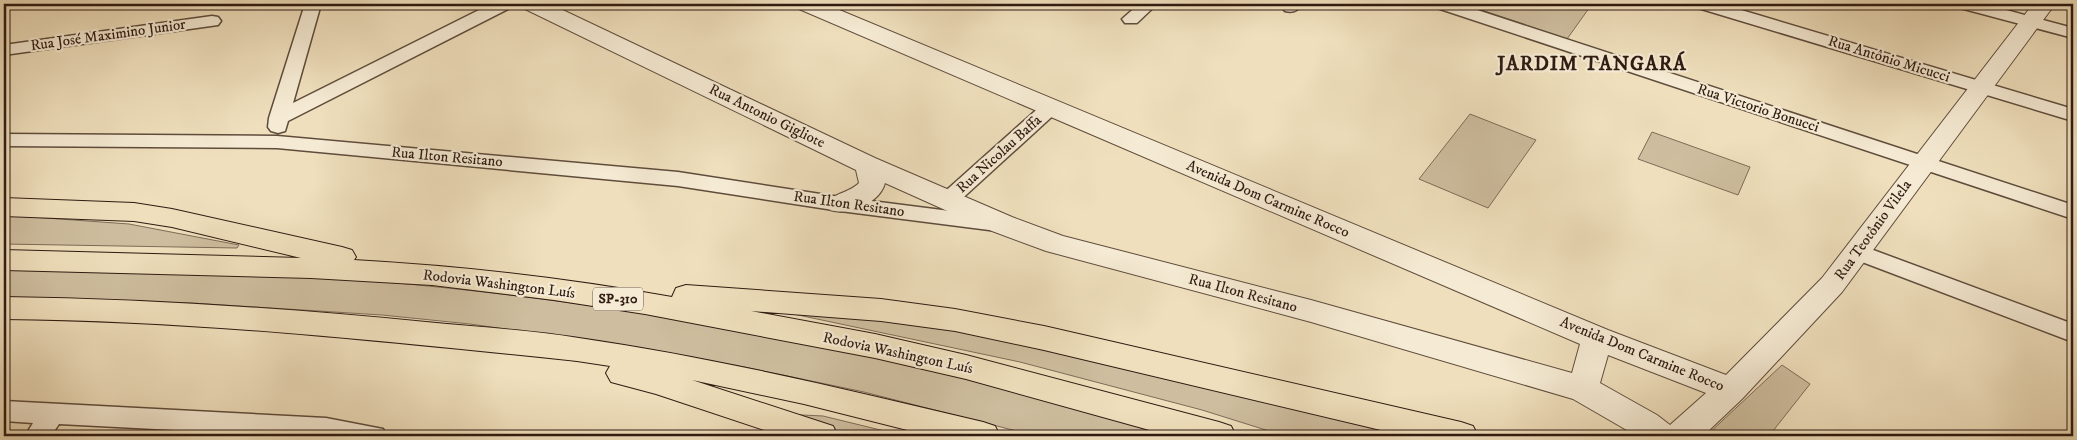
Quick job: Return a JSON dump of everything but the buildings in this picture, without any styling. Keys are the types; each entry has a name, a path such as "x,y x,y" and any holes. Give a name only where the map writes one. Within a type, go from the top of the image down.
{"highway":[{"path":"4,207 134,212 163,216 432,275"},
{"name":"Rodovia Washington Luís","path":"4,260 188,264 432,275 554,289 644,303 884,348 985,372 1219,436"},
{"path":"554,289 871,309 955,320 1044,338 1460,436"},
{"path":"4,308 96,309 300,321 577,349 690,368 804,391 983,436"},
{"path":"466,339 650,380 821,436"}],"street":[{"path":"277,142 279,118 313,4"},
{"path":"279,118 504,4"},
{"name":"Rua Antonio Gigliote","path":"533,4 866,164 1002,224"},
{"name":"Avenida Dom Carmine Rocco","path":"807,4 1597,338 1732,390"},
{"path":"1131,19 1148,4"},
{"name":"Rua Victorio Bonucci","path":"1443,4 2073,212"},
{"name":"Rua Antônio Micucci","path":"1704,4 2073,115"},
{"path":"1966,4 2037,13 2073,33"},
{"name":"Rua Teotônio Vilela","path":"1681,436 1732,390 1832,285 1923,162 1983,88 2037,13"},
{"name":"Rua José Maximino Junior","path":"4,50 212,21"},
{"name":"Rua Nicolau Baffa","path":"948,200 1050,108"},
{"name":"Rua Ilton Resitano","path":"4,140 277,142 678,179 840,204 1002,224 1056,244 1311,311 1583,389 1645,424 1660,436"},
{"path":"840,204 860,196 872,185 872,175 866,164"},
{"path":"1857,252 2073,333"},
{"path":"1583,389 1597,338"},
{"path":"4,411 54,412 374,436"},
{"path":"38,436 54,412"}],"shaded area":[{"path":"1463,4 1592,4 1567,39"},
{"path":"1470,114 1536,140 1488,208 1419,179"},
{"path":"1652,132 1750,167 1738,195 1638,159"},
{"path":"4,215 129,224 239,245 237,248 4,244"},
{"path":"4,268 157,269 310,276 449,288 588,305 726,327 863,354 984,382 1183,436 1036,436 864,392 749,368 648,349 470,324 382,315 191,303 4,299"},
{"path":"785,308 976,333 1420,436 1285,436 1202,410 1020,362 784,312"},
{"path":"1782,365 1810,384 1769,436 1706,436"},
{"path":"782,414 823,416 905,436 850,436"}],"district":[{"name":"JARDIM TANGARÁ","path":"1592,64"}]}
